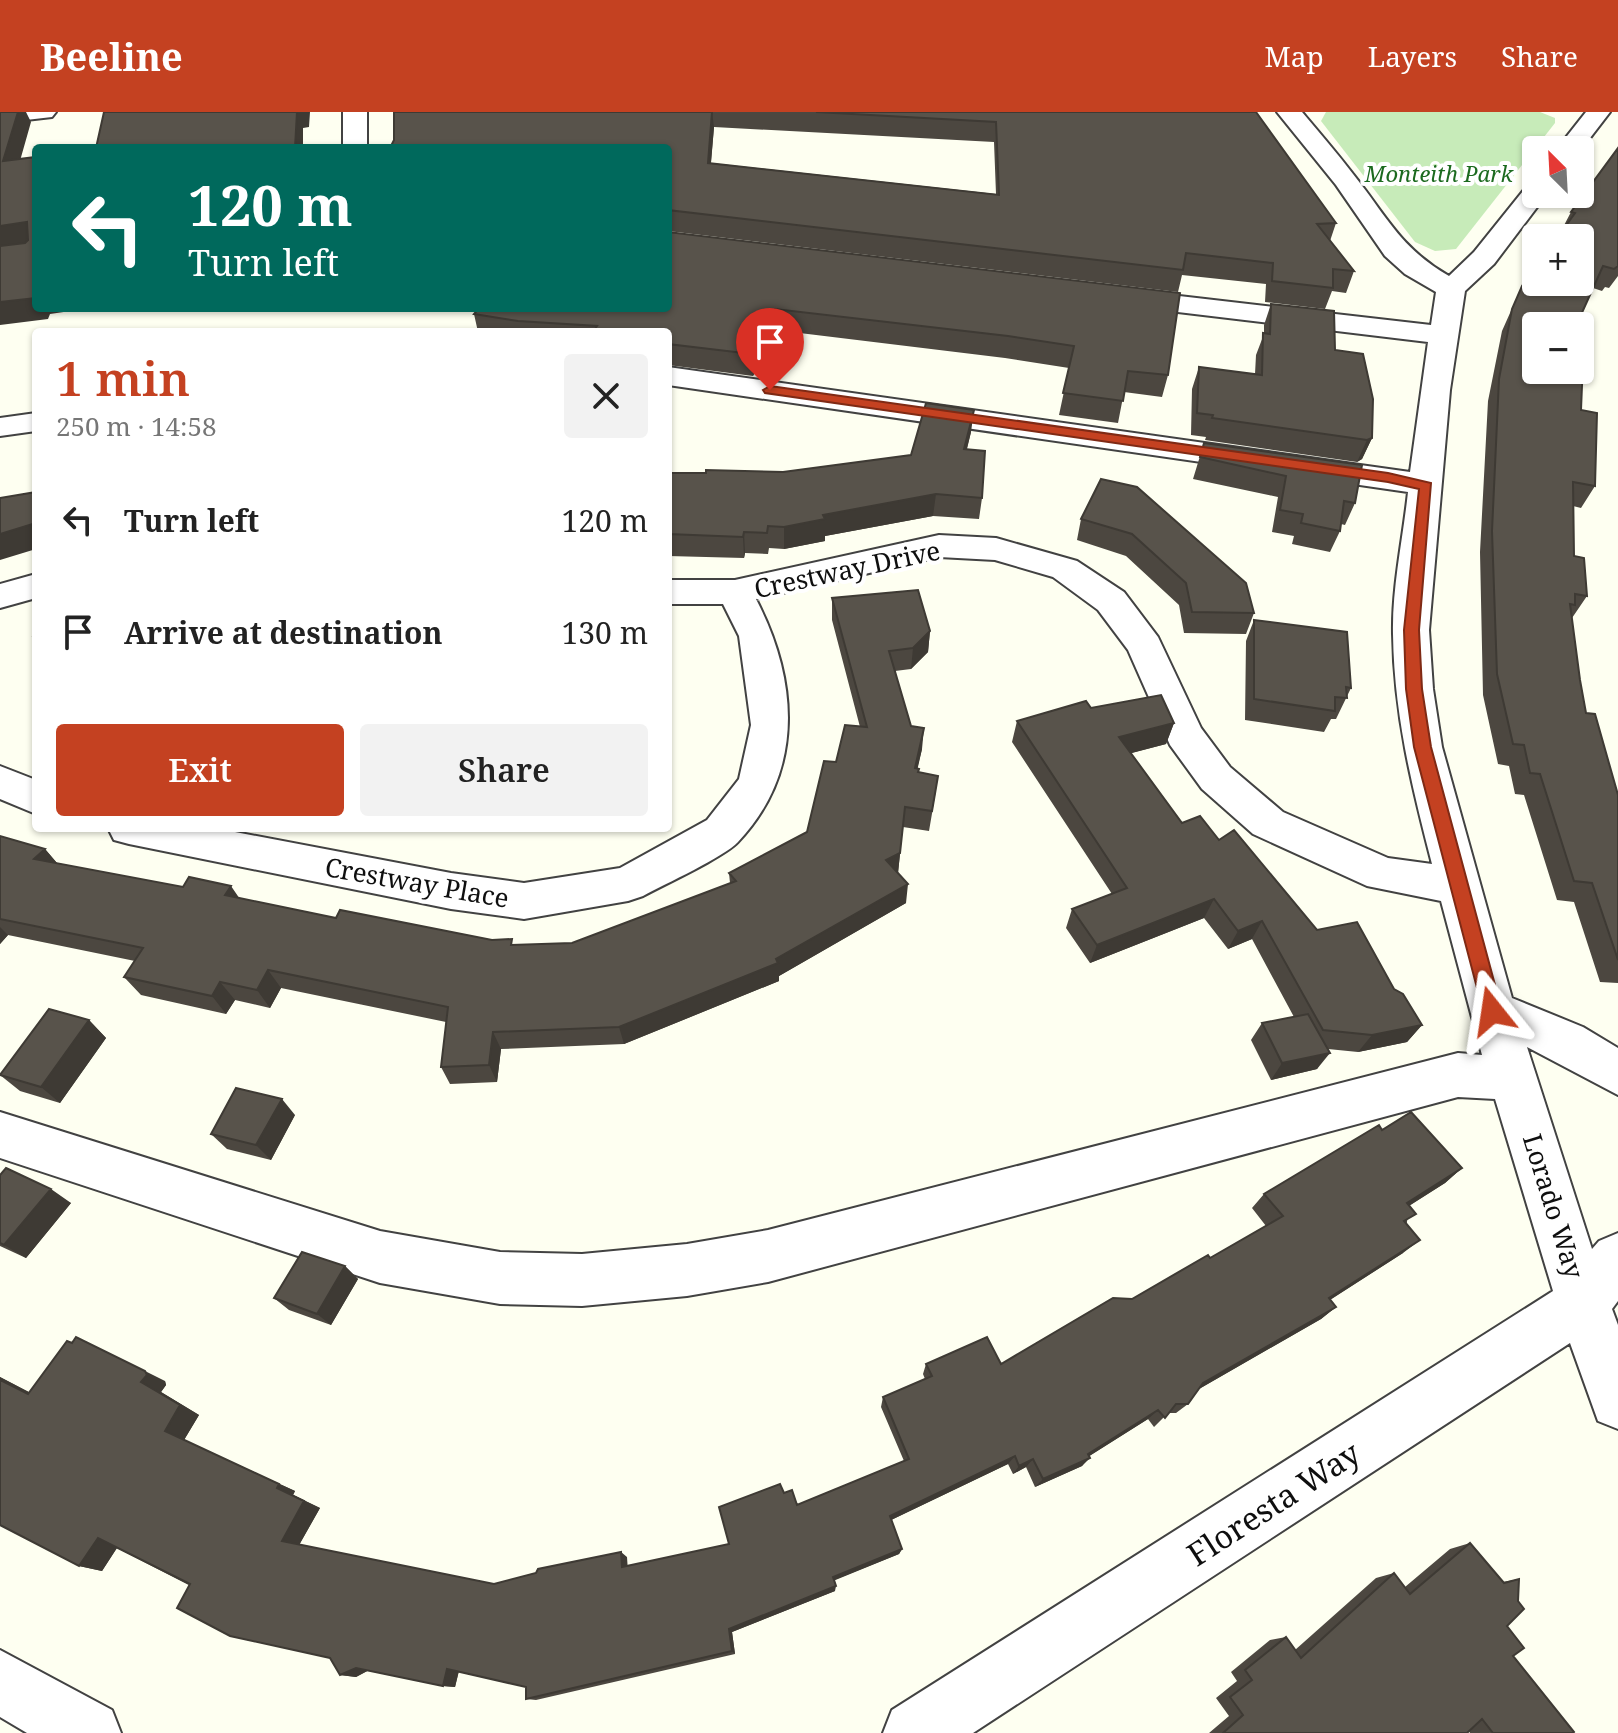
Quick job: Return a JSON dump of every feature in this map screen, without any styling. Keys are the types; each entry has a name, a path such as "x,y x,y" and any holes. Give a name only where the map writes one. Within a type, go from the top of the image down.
{"street":[{"path":"0,116 44,112"},
{"path":"355,112 355,144"},
{"path":"1289,112 1345,180 1395,250 1415,268 1451,289 1484,258 1523,208"},
{"path":"1579,136 1598,112"},
{"name":"Lorado Way","path":"1451,289 1435,390 1411,630 1414,689 1422,747 1492,1011 1583,1303 1618,1401"},
{"path":"1089,293 1442,335"},
{"path":"672,377 1388,478 1426,486"},
{"path":"0,427 32,423"},
{"name":"Crestway Drive","path":"672,592 735,592 939,546 996,549 1065,569 1111,601 1145,646 1184,735 1216,778 1268,823 1382,874 1458,886"},
{"path":"0,596 32,587"},
{"name":"Crestway Place","path":"149,832 451,891 524,901 628,884 722,832 758,784 771,725 757,636 735,592"},
{"path":"0,781 32,796"},
{"path":"1492,1011 1566,1042 1618,1073"},
{"path":"0,1135 380,1257 500,1278 582,1280 687,1270 768,1256 1458,1075 1515,1078"},
{"name":"Floresta Way","path":"915,1733 1583,1303 1618,1259"},
{"path":"0,1682 89,1733"}],"green space":[{"name":"Monteith Park","path":"1326,112 1540,112 1555,118 1555,123 1545,136 1522,136 1522,165 1456,249 1435,251 1415,242 1321,121"}],"building":[{"path":"0,112 18,112 3,161 32,157 32,298 0,302 0,246 28,240 27,222 0,226"},
{"path":"104,112 297,112 295,144 97,144"},
{"path":"394,112 712,112 708,163 999,195 996,122 816,112 1256,112 1336,223 1317,224 1354,271 1333,269 1333,288 1272,281 1273,263 1186,253 1183,270 672,210 672,144 392,144"},
{"path":"1618,148 1618,266 1614,269 1603,266 1594,286 1594,224 1567,224 1575,213 1571,212 1574,208 1594,208 1594,181"},
{"path":"672,232 1180,293 1168,375 1128,371 1123,401 1063,393 1074,346 1008,336 775,309 752,354 672,344 672,328 596,328 597,326 518,321 474,314 672,312"},
{"path":"1522,286 1522,296 1590,296 1582,312 1522,312 1522,384 1582,384 1581,410 1597,413 1595,486 1573,482 1574,556 1584,558 1587,596 1575,594 1575,605 1570,604 1586,713 1595,714 1618,795 1618,960 1592,883 1574,881 1540,774 1530,773 1524,745 1513,744 1497,674 1492,531 1499,379 1512,309"},
{"path":"1271,304 1334,311 1335,350 1363,354 1373,399 1372,438 1367,440 1212,418 1213,415 1197,413 1199,367 1262,375 1263,333 1270,334"},
{"path":"926,403 974,410 964,449 985,451 982,498 936,494 823,515 825,519 784,527 768,526 767,533 744,532 743,537 672,534 672,473 706,473 706,470 783,472 911,455"},
{"path":"1204,443 1362,465 1355,503 1344,501 1340,531 1301,523 1303,514 1280,510 1286,476 1200,457"},
{"path":"1101,479 1137,487 1246,583 1254,613 1192,612 1186,583 1132,534 1081,519"},
{"path":"32,493 32,524 0,534 0,498"},
{"path":"918,590 930,631 913,648 889,651 911,726 924,728 915,768 919,769 918,772 938,776 932,811 905,807 900,853 886,860 908,884 776,959 778,963 619,1027 493,1032 489,1065 441,1067 448,1007 268,970 257,990 220,982 212,996 124,977 143,948 0,919 0,836 45,849 34,859 183,887 189,877 231,886 225,895 336,918 340,910 492,940 512,939 511,945 572,943 736,881 729,873 807,832 824,761 836,762 845,725 867,727 832,598"},
{"path":"1254,620 1347,632 1351,688 1346,687 1347,698 1335,697 1335,711 1254,699"},
{"path":"1161,695 1174,723 1119,737 1182,823 1200,816 1219,840 1234,830 1317,930 1357,922 1394,989 1403,994 1422,1025 1372,1035 1323,1030 1262,921 1238,931 1214,899 1097,945 1072,909 1127,888 1017,721 1086,701 1091,708"},
{"path":"49,1009 89,1020 41,1087 0,1075"},
{"path":"1308,1014 1330,1053 1282,1063 1262,1023"},
{"path":"236,1088 282,1099 256,1145 211,1134"},
{"path":"1411,1112 1462,1168 1407,1203 1416,1214 1404,1221 1420,1240 1329,1298 1336,1307 1203,1383 1188,1404 1176,1404 1165,1418 1158,1410 1088,1454 1090,1458 1043,1479 1033,1459 1019,1466 1015,1456 890,1516 902,1549 833,1577 836,1586 729,1629 732,1651 526,1699 526,1687 447,1669 443,1686 356,1668 340,1675 330,1658 230,1636 177,1608 190,1584 98,1538 79,1566 0,1525 0,1380 28,1394 67,1341 72,1343 76,1337 145,1371 147,1375 141,1382 180,1405 165,1431 279,1484 277,1488 304,1501 282,1541 494,1584 536,1573 538,1569 621,1552 622,1567 729,1544 719,1507 780,1484 784,1493 792,1490 797,1505 909,1459 883,1397 932,1376 926,1364 987,1337 1001,1364 1113,1298 1132,1299 1283,1216 1264,1194 1379,1125 1382,1130"},
{"path":"6,1168 51,1189 4,1245 0,1243 0,1175"},
{"path":"302,1252 345,1266 317,1314 274,1298"},
{"path":"1470,1543 1504,1583 1519,1579 1518,1601 1524,1609 1507,1626 1524,1648 1513,1656 1573,1733 1493,1733 1482,1719 1467,1733 1223,1733 1243,1715 1230,1697 1252,1680 1245,1670 1286,1637 1301,1658 1394,1573 1410,1594"}],"route":[{"path":"770,390 1388,478 1426,486 1411,630 1414,689 1422,747 1492,1011"}]}
